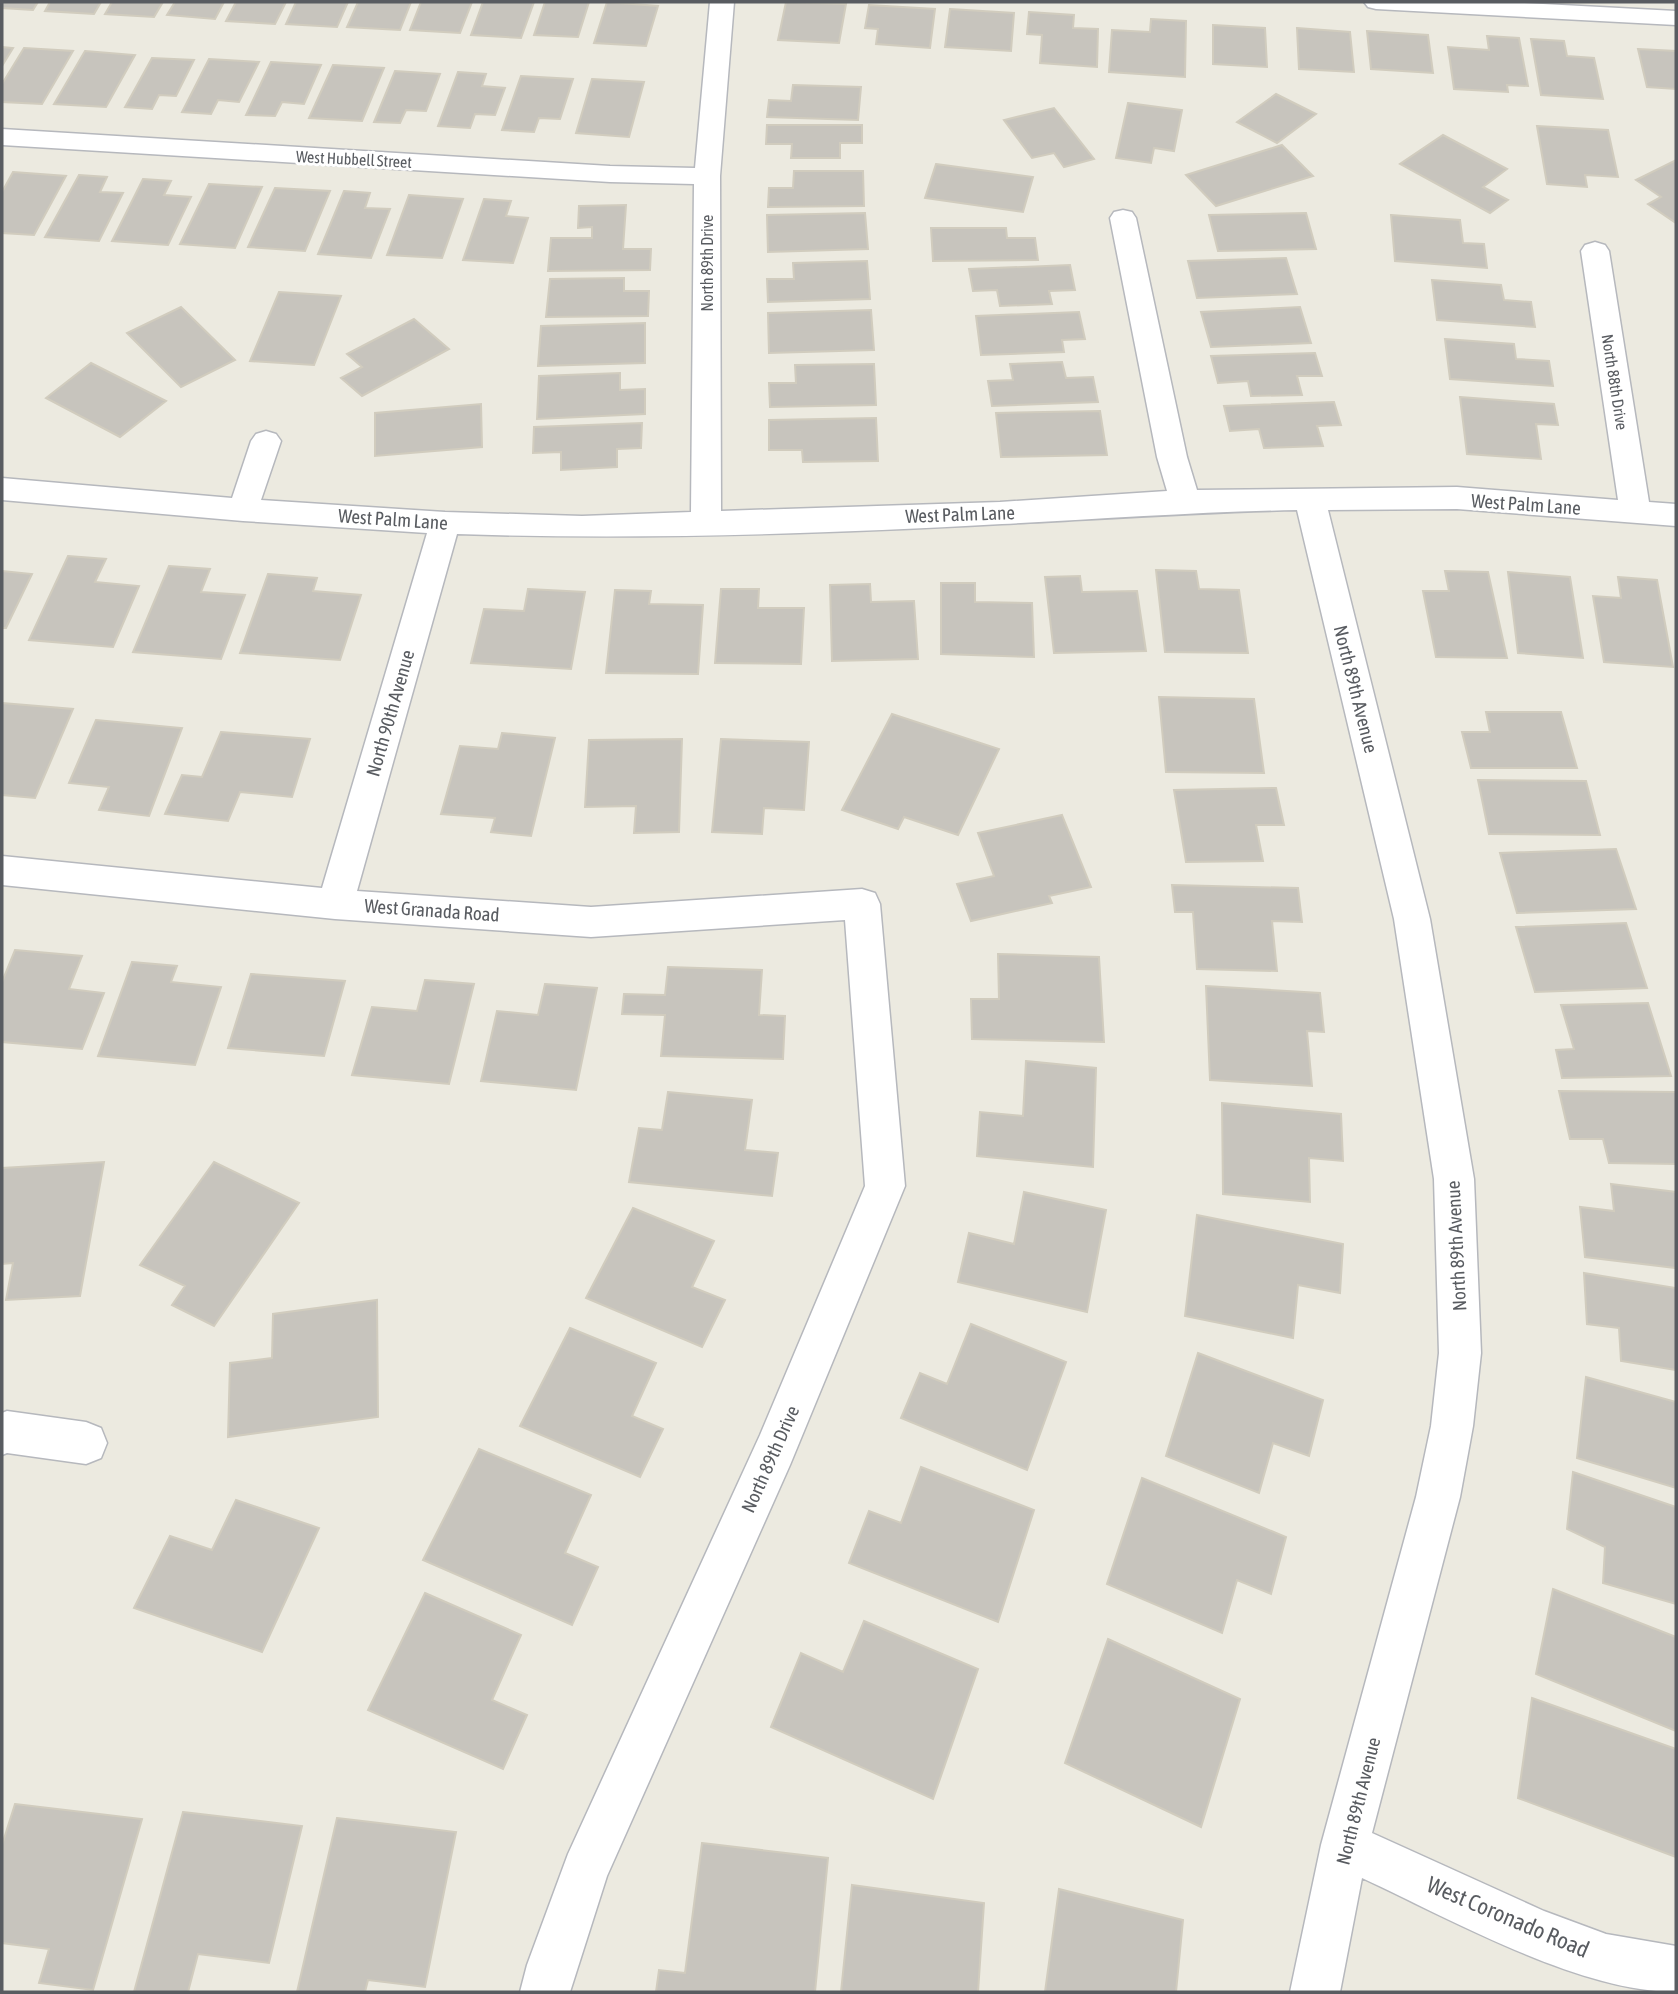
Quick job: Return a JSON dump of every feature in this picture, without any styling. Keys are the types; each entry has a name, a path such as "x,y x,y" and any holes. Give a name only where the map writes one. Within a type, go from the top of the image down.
{"street":[{"name":"North 89th Drive","path":"706,524 707,176 722,2"},
{"path":"1376,2 1595,8 1676,18"},
{"name":"West Hubbell Street","path":"2,137 610,174 707,176"},
{"path":"1123,218 1172,457 1185,501"},
{"name":"North 88th Drive","path":"1595,251 1635,512"},
{"path":"243,510 266,441"},
{"name":"West Palm Lane","path":"2,489 243,510 445,523 582,527 1000,513 1185,501 1310,499 1457,498 1676,515"},
{"name":"North 89th Avenue","path":"1310,499 1412,919 1454,1179 1460,1353 1452,1426 1438,1497 1345,1844 1315,1992"},
{"name":"North 90th Avenue","path":"335,904 445,523"},
{"name":"West Granada Road","path":"2,871 335,904 591,922 862,904"},
{"name":"North 89th Drive","path":"545,1992 585,1871 775,1450 885,1186 862,904"},
{"path":"2,1434 7,1432 86,1443"},
{"name":"West Coronado Road","path":"1345,1844 1547,1936 1606,1958 1676,1971"}],"building":[{"path":"2,2 38,2 33,10 2,8"},
{"path":"50,2 101,2 94,14 45,11"},
{"path":"112,2 163,2 154,17 105,14"},
{"path":"175,2 224,2 215,19 167,15"},
{"path":"236,2 286,2 275,24 226,21"},
{"path":"296,2 348,2 337,27 286,24"},
{"path":"358,2 411,2 400,30 347,27"},
{"path":"421,2 472,2 460,33 410,30"},
{"path":"483,2 534,2 521,38 471,35"},
{"path":"545,2 589,2 578,37 534,35"},
{"path":"607,2 658,6 646,46 594,43"},
{"path":"786,2 846,4 839,43 778,40"},
{"path":"869,5 935,9 930,48 876,44 878,29 865,28"},
{"path":"950,9 1014,13 1011,51 945,47"},
{"path":"1029,12 1074,15 1073,28 1098,29 1097,67 1040,63 1042,35 1027,34"},
{"path":"1151,19 1186,21 1185,77 1109,72 1112,30 1150,32"},
{"path":"1213,25 1265,28 1267,67 1213,64"},
{"path":"1297,28 1350,32 1354,72 1299,69"},
{"path":"1367,31 1428,35 1433,73 1371,69"},
{"path":"1487,36 1519,38 1528,86 1507,85 1508,92 1454,89 1448,47 1489,50"},
{"path":"1531,39 1564,41 1567,56 1594,58 1603,99 1541,95"},
{"path":"2,47 13,48 2,66"},
{"path":"24,48 73,51 42,104 2,102 2,84"},
{"path":"1638,49 1676,51 1676,89 1647,87"},
{"path":"85,51 135,55 106,107 54,104"},
{"path":"152,58 194,60 176,96 159,95 152,109 125,107"},
{"path":"209,59 259,62 239,102 218,100 211,114 182,112"},
{"path":"271,62 321,65 304,104 282,102 275,116 246,115"},
{"path":"333,65 384,68 362,121 309,118"},
{"path":"395,71 440,74 426,111 406,110 400,123 374,122"},
{"path":"458,72 486,74 482,86 505,88 495,115 475,114 470,128 438,126"},
{"path":"521,76 573,79 560,119 539,118 534,132 502,130"},
{"path":"592,79 644,82 629,137 576,133"},
{"path":"793,85 861,87 858,120 767,117 769,100 791,101"},
{"path":"1276,94 1316,114 1277,143 1237,122"},
{"path":"1128,103 1182,110 1174,151 1154,148 1151,163 1116,158"},
{"path":"1054,108 1094,159 1064,167 1054,153 1032,158 1004,120"},
{"path":"767,125 862,125 862,143 840,143 840,158 791,158 792,144 766,144"},
{"path":"1537,126 1608,130 1618,177 1585,175 1587,187 1547,184"},
{"path":"1443,135 1507,169 1483,187 1508,200 1490,213 1400,164"},
{"path":"1282,145 1313,176 1216,206 1186,175"},
{"path":"1676,160 1676,223 1648,204 1661,197 1636,180"},
{"path":"936,164 1033,177 1023,212 925,198"},
{"path":"794,171 863,171 864,206 768,207 769,188 793,188"},
{"path":"13,172 66,176 34,235 2,233 2,192"},
{"path":"79,175 107,177 100,192 123,193 99,241 45,237"},
{"path":"143,179 171,181 164,195 191,197 168,245 112,241"},
{"path":"209,184 262,187 235,248 180,244"},
{"path":"275,188 330,191 305,251 248,247"},
{"path":"344,191 370,193 365,208 390,209 371,258 318,254"},
{"path":"409,195 463,199 442,258 387,255"},
{"path":"484,199 511,201 506,216 528,218 513,263 463,260"},
{"path":"626,205 623,249 651,249 650,270 548,271 551,238 592,238 592,227 578,228 579,206"},
{"path":"865,213 868,249 768,252 767,215"},
{"path":"1306,213 1316,249 1218,251 1209,215"},
{"path":"1391,215 1460,220 1463,243 1484,244 1487,268 1395,261"},
{"path":"931,228 1006,228 1007,238 1035,238 1038,260 933,261"},
{"path":"1286,258 1297,294 1197,298 1188,261"},
{"path":"867,261 870,299 768,302 767,279 794,279 793,263"},
{"path":"1070,265 1075,290 1049,291 1052,304 1000,306 997,290 973,291 969,269"},
{"path":"624,278 624,291 649,291 648,316 546,317 550,279"},
{"path":"1432,280 1501,285 1504,300 1531,302 1535,327 1437,320"},
{"path":"279,292 341,296 314,365 250,361"},
{"path":"181,307 235,360 181,387 127,333"},
{"path":"1300,307 1311,343 1211,347 1201,312"},
{"path":"871,310 874,350 769,353 768,313"},
{"path":"1079,312 1085,339 1062,340 1064,352 981,355 976,316"},
{"path":"414,319 449,349 362,396 341,378 362,367 347,354"},
{"path":"645,323 645,363 538,366 541,326"},
{"path":"1445,339 1514,344 1516,359 1549,361 1553,386 1450,379"},
{"path":"1315,353 1322,376 1297,376 1302,395 1251,396 1248,381 1218,383 1211,356"},
{"path":"1062,362 1066,378 1093,377 1098,402 992,406 988,381 1013,380 1010,364"},
{"path":"91,363 166,401 120,437 46,398"},
{"path":"874,364 876,405 770,407 769,383 796,383 795,365"},
{"path":"620,373 620,390 645,389 645,414 537,419 539,376"},
{"path":"1460,397 1554,404 1558,425 1536,424 1541,459 1467,454"},
{"path":"1334,402 1341,425 1317,426 1323,446 1264,448 1259,429 1230,431 1224,406"},
{"path":"481,404 482,447 375,456 375,413"},
{"path":"1100,411 1107,455 1001,457 996,413"},
{"path":"876,418 878,461 803,462 802,450 769,450 769,420"},
{"path":"642,423 641,448 617,449 617,467 561,470 561,452 533,453 534,427"},
{"path":"68,556 106,559 95,582 139,586 113,647 29,640"},
{"path":"169,566 210,569 201,592 245,595 221,659 133,652"},
{"path":"1156,570 1196,571 1199,589 1239,590 1248,653 1165,652"},
{"path":"2,571 32,574 6,628 2,628"},
{"path":"1445,571 1488,572 1507,658 1436,657 1423,591 1449,591"},
{"path":"1508,572 1570,577 1583,658 1518,653"},
{"path":"268,574 317,578 313,591 361,595 340,660 240,653"},
{"path":"1080,576 1082,592 1137,591 1146,651 1054,653 1045,577"},
{"path":"1618,577 1657,580 1673,667 1604,662 1593,596 1621,598"},
{"path":"941,583 975,583 975,602 1032,603 1034,657 941,654"},
{"path":"870,584 871,602 914,601 918,659 832,661 830,585"},
{"path":"528,589 585,592 571,669 471,663 484,609 524,611"},
{"path":"721,589 759,589 758,608 804,608 801,664 715,663"},
{"path":"615,590 651,591 649,604 703,605 698,674 606,673"},
{"path":"1159,697 1254,699 1264,773 1166,772"},
{"path":"2,703 73,709 35,798 2,795"},
{"path":"1486,712 1561,712 1577,768 1471,768 1462,732 1490,732"},
{"path":"892,714 999,749 958,835 904,817 898,829 842,810"},
{"path":"96,720 182,728 149,816 99,810 109,787 69,783"},
{"path":"221,732 310,739 292,797 240,792 228,821 165,814 182,775 202,777"},
{"path":"502,733 555,738 531,836 491,832 495,818 441,814 460,746 498,749"},
{"path":"682,739 679,832 634,833 636,806 585,807 589,740"},
{"path":"721,739 809,742 804,810 764,808 762,834 712,832"},
{"path":"1478,780 1586,781 1600,835 1489,834"},
{"path":"1276,788 1284,825 1256,825 1263,861 1186,862 1174,790"},
{"path":"1062,815 1091,887 1049,896 1052,903 971,921 957,884 994,876 978,833"},
{"path":"1616,849 1636,909 1517,913 1500,853"},
{"path":"1172,885 1298,888 1302,922 1272,921 1277,971 1197,969 1193,912 1175,912"},
{"path":"1626,923 1647,988 1535,992 1516,927"},
{"path":"15,950 82,956 69,989 104,993 82,1049 2,1042 2,982"},
{"path":"998,954 1099,957 1104,1042 972,1039 971,999 999,999"},
{"path":"132,962 177,966 171,982 221,987 195,1065 98,1056"},
{"path":"668,967 762,970 759,1015 785,1016 783,1059 661,1056 665,1015 622,1014 624,994 665,995"},
{"path":"251,974 345,981 324,1056 228,1048"},
{"path":"425,980 474,984 449,1084 352,1075 372,1007 417,1011"},
{"path":"545,984 597,988 576,1090 481,1081 497,1011 538,1015"},
{"path":"1206,986 1320,993 1324,1032 1307,1031 1312,1086 1210,1080"},
{"path":"1648,1003 1671,1076 1562,1078 1556,1050 1574,1049 1561,1005"},
{"path":"1026,1061 1096,1068 1093,1167 977,1156 980,1112 1023,1116"},
{"path":"1559,1091 1676,1092 1676,1164 1609,1163 1603,1139 1570,1139"},
{"path":"668,1092 752,1100 745,1150 778,1153 772,1196 629,1182 639,1128 662,1130"},
{"path":"1222,1103 1341,1114 1343,1161 1309,1158 1310,1202 1223,1194"},
{"path":"104,1162 80,1296 6,1300 13,1263 2,1264 2,1168"},
{"path":"214,1162 299,1203 214,1326 172,1305 185,1286 140,1265"},
{"path":"1611,1184 1676,1192 1676,1268 1585,1257 1580,1207 1614,1211"},
{"path":"1024,1192 1106,1210 1087,1312 958,1282 969,1233 1014,1244"},
{"path":"633,1208 714,1241 692,1287 725,1300 702,1347 586,1298"},
{"path":"1197,1215 1343,1244 1340,1293 1298,1285 1293,1338 1185,1316"},
{"path":"1584,1273 1676,1288 1676,1370 1621,1361 1619,1328 1587,1324"},
{"path":"377,1300 378,1417 228,1437 230,1363 272,1358 273,1314"},
{"path":"971,1324 1066,1362 1027,1470 901,1418 920,1373 947,1384"},
{"path":"570,1328 656,1363 632,1416 663,1429 640,1477 520,1426"},
{"path":"1198,1353 1323,1400 1309,1456 1273,1443 1259,1493 1166,1456"},
{"path":"1586,1377 1676,1402 1676,1488 1577,1458"},
{"path":"479,1449 591,1495 565,1553 598,1567 572,1625 423,1560"},
{"path":"921,1467 1034,1510 998,1622 849,1563 869,1511 901,1523"},
{"path":"1573,1472 1676,1507 1676,1604 1603,1583 1605,1547 1567,1529"},
{"path":"1142,1478 1286,1537 1271,1594 1237,1580 1222,1633 1107,1584"},
{"path":"236,1500 319,1528 262,1652 134,1608 170,1536 212,1550"},
{"path":"1553,1589 1676,1637 1676,1731 1536,1674"},
{"path":"425,1593 521,1635 492,1700 527,1715 503,1769 368,1710"},
{"path":"864,1621 978,1669 933,1799 771,1727 801,1653 843,1672"},
{"path":"1108,1639 1240,1699 1201,1827 1065,1763"},
{"path":"1532,1698 1676,1749 1676,1857 1518,1798"},
{"path":"15,1804 142,1819 93,1990 39,1983 49,1949 2,1943 2,1845"},
{"path":"183,1812 302,1826 269,1963 198,1954 188,1992 134,1992"},
{"path":"337,1818 456,1832 425,1987 368,1980 365,1992 297,1992"},
{"path":"702,1843 828,1858 815,1992 656,1992 659,1970 685,1973"},
{"path":"852,1885 984,1903 978,1992 841,1992"},
{"path":"1059,1889 1183,1920 1176,1992 1045,1992"}]}
